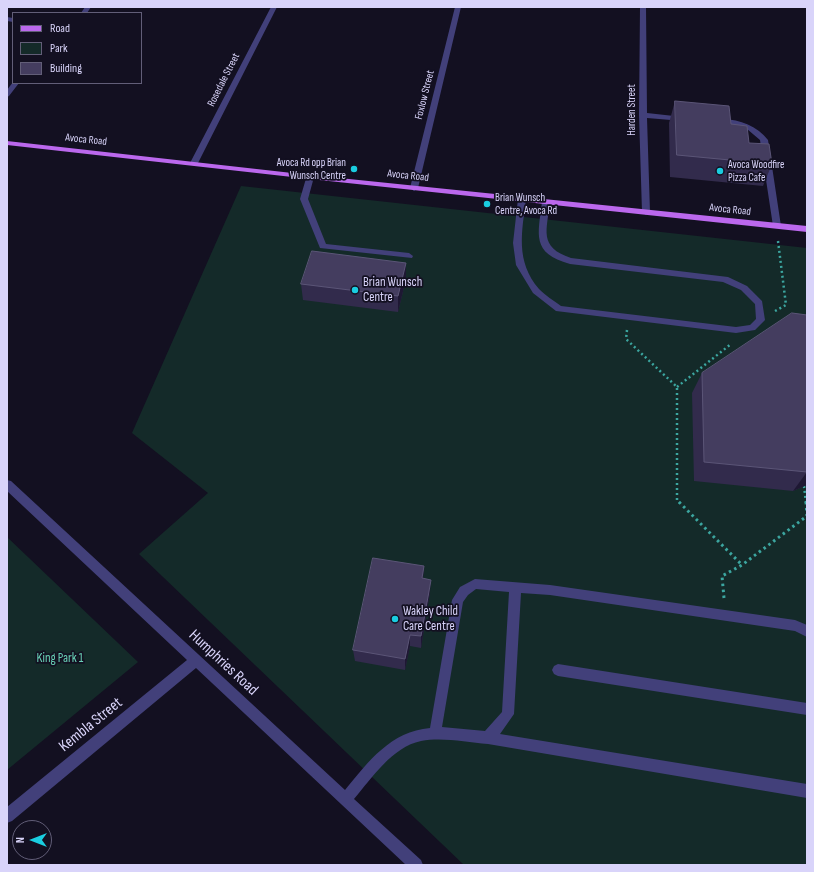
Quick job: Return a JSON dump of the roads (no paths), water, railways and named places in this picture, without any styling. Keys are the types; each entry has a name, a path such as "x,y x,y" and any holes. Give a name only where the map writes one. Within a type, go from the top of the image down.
{"main road":[{"name":"Avoca Road","path":"7,143 310,177 807,229"}],"street":[{"name":"Rosedale Street","path":"194,163 274,7"},
{"name":"Foxlow Street","path":"414,188 458,7"},
{"name":"Harden Street","path":"644,7 643,115 646,212"},
{"path":"7,95 15,84"},
{"path":"643,115 688,120"},
{"path":"710,122 750,127 759,132 764,140 777,226"},
{"path":"310,177 304,200 323,246 409,256"},
{"path":"522,199 517,243 520,265 536,291 559,309 736,330 752,328 761,320 759,303 744,288 725,279 570,261 557,258 547,250 543,241 546,202"},
{"name":"Humphries Road","path":"7,484 416,865"},
{"path":"435,734 458,600 464,591 475,584 515,589 550,590 796,626 807,630"},
{"path":"488,738 508,714 515,589"},
{"name":"Kembla Street","path":"7,816 196,660"},
{"path":"558,670 807,709"},
{"path":"345,800 385,754 405,740 419,735 435,734 488,738 807,791"}],"place":[{"name":"Avoca Rd opp Brian Wunsch Centre","path":"354,169"},
{"name":"Avoca Woodfire Pizza Cafe","path":"720,171"},
{"name":"Brian Wunsch Centre, Avoca Rd","path":"487,204"},
{"name":"Brian Wunsch Centre","path":"355,290"},
{"name":"Wakley Child Care Centre","path":"395,619"}],"park label":[{"name":"King Park 1","path":"60,659"}]}
